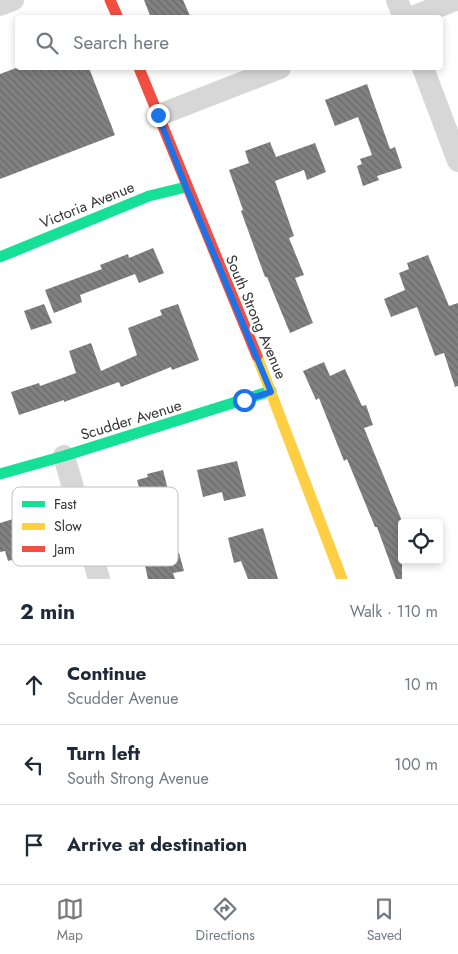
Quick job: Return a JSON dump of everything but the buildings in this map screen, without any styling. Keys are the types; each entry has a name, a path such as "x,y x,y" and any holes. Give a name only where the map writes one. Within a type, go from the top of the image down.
{"street":[{"path":"0,5 14,0"},
{"path":"110,0 117,15"},
{"path":"397,0 403,15"},
{"path":"418,15 455,0"},
{"name":"South Strong Avenue","path":"140,70 271,392 342,579"},
{"path":"158,115 275,70"},
{"path":"424,70 458,161"},
{"name":"Victoria Avenue","path":"0,256 149,196 186,187"},
{"name":"Scudder Avenue","path":"0,474 271,392"},
{"path":"64,456 73,487"},
{"path":"95,566 99,579"}],"traffic: fast":[{"path":"0,257 149,196 186,187"},
{"path":"0,474 64,456 271,391"}],"traffic: slow":[{"path":"257,356 342,579"}],"traffic: jam":[{"path":"110,0 117,15"},
{"path":"140,70 257,356"}],"route":[{"path":"158,115 271,392 244,400"}]}
